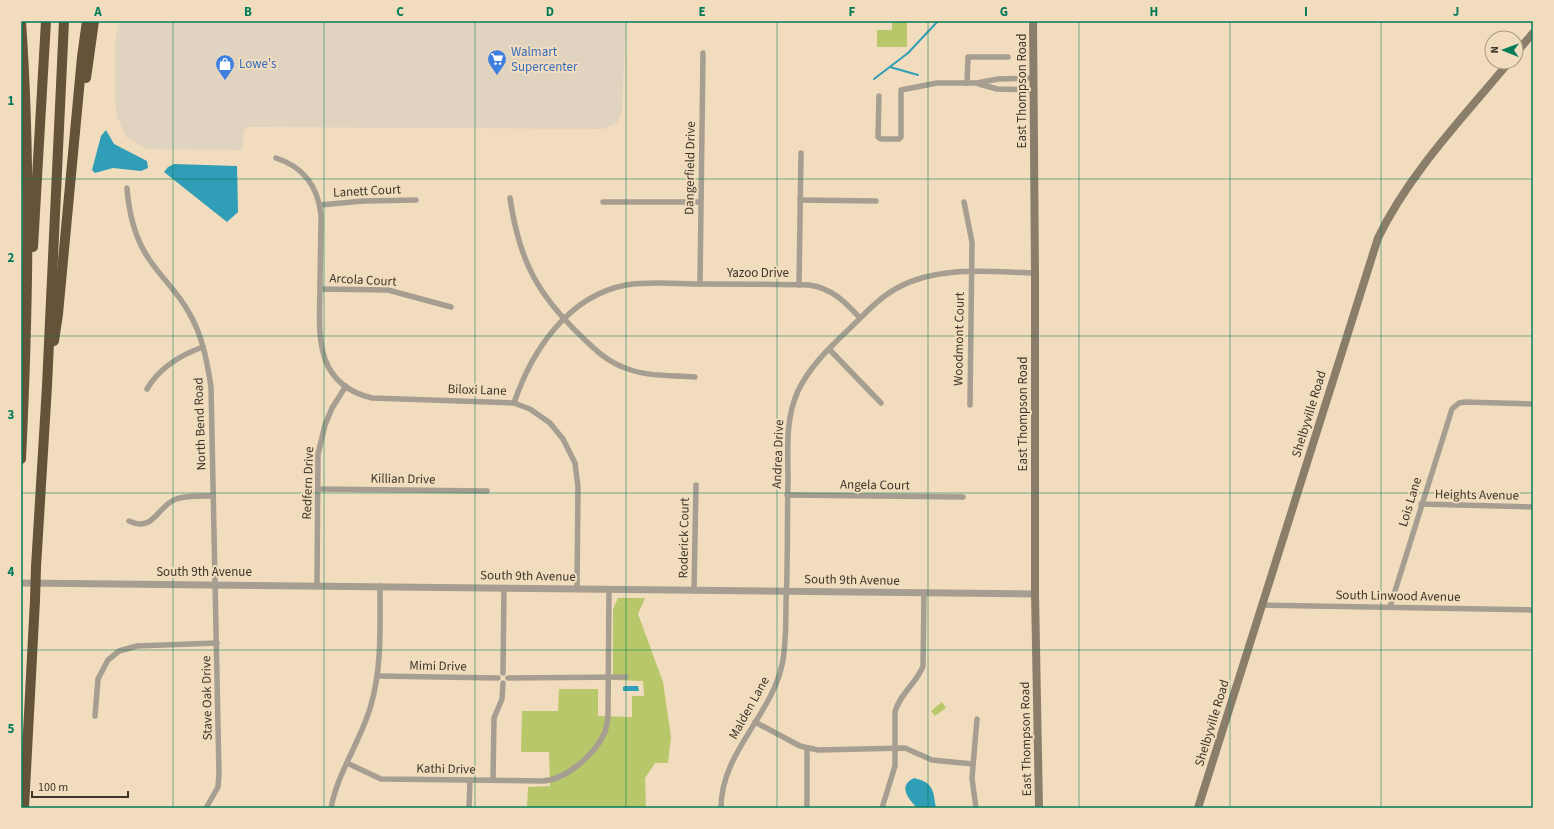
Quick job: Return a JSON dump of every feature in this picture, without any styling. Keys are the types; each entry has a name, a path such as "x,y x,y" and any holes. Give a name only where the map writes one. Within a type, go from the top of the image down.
{"highway":[{"path":"21,21 27,170 26,327 21,459"},
{"path":"26,327 36,198 46,21"},
{"path":"24,808 47,386 64,21"},
{"path":"47,386 58,314 82,56 87,21"},
{"path":"76,131 94,21"}],"main road":[{"name":"East Thompson Road","path":"1033,21 1036,273 1035,594 1039,808"},
{"path":"1524,44 1533,33"},
{"name":"Shelbyville Road","path":"1198,808 1372,255 1383,228 1408,186 1502,70"}],"street":[{"name":"Dangerfield Drive","path":"700,284 703,53"},
{"path":"966,83 968,57 1008,57"},
{"path":"879,96 879,138 899,139 901,137 901,90 937,83 977,83 998,79 1033,78"},
{"path":"977,83 997,89 1033,90"},
{"path":"799,285 801,153"},
{"path":"276,158 290,163 304,174 316,191 320,205 320,345 329,367 346,386"},
{"name":"North Bend Road","path":"127,188 130,216 139,241 151,261 184,303 194,322 203,347 208,369 212,399 214,584"},
{"path":"510,198 518,242 529,270 546,298 564,319 592,347 616,364 644,373 695,377"},
{"name":"Lanett Court","path":"320,205 363,201 416,200"},
{"path":"800,200 876,201"},
{"path":"603,202 700,202"},
{"name":"Woodmont Court","path":"964,202 972,242 970,405"},
{"path":"860,318 880,299 908,282 931,275 971,273 1036,273"},
{"name":"Yazoo Drive","path":"514,403 524,375 536,354 553,330 589,299 613,288 646,283 815,286 832,292 844,301 860,318"},
{"name":"Arcola Court","path":"320,289 388,290 451,307"},
{"name":"Andrea Drive","path":"787,592 788,436 793,404 809,372 829,349 860,318"},
{"path":"146,389 166,366 184,354 203,347"},
{"path":"829,349 881,403"},
{"name":"Biloxi Lane","path":"346,386 359,394 380,399 514,403 530,409 550,423 563,439 574,463 578,487 577,589"},
{"name":"Redfern Drive","path":"317,585 318,454 323,430 332,408 346,386"},
{"name":"Lois Lane","path":"1390,607 1449,414 1455,406 1465,402 1533,404"},
{"name":"Roderick Court","path":"694,590 696,485"},
{"name":"Killian Drive","path":"318,489 487,491"},
{"name":"Angela Court","path":"787,495 963,497"},
{"path":"129,521 137,524 144,524 152,520 166,504 185,496 213,496"},
{"name":"Heights Avenue","path":"1421,504 1533,507"},
{"name":"South 9th Avenue","path":"21,583 317,585 609,590 1035,594"},
{"name":"Stave Oak Drive","path":"206,808 218,787 220,774 214,584"},
{"path":"331,808 334,793 371,706 378,676 380,586"},
{"path":"504,588 503,673 508,678 626,677"},
{"path":"608,678 609,590"},
{"name":"Malden Lane","path":"721,808 721,792 728,769 776,685 781,671 785,638 787,592"},
{"path":"882,808 894,775 896,748 895,712 897,705 902,695 918,676 923,666 924,593"},
{"name":"South Linwood Avenue","path":"1262,605 1533,610"},
{"path":"95,716 99,674 108,660 119,651 137,646 217,643"},
{"path":"503,673 500,674 498,678 499,682 503,683"},
{"name":"Mimi Drive","path":"378,676 498,678"},
{"path":"493,780 494,718 502,699 503,683 506,682 508,678"},
{"name":"Kathi Drive","path":"347,763 381,779 548,780 560,778 572,770 602,738 608,716 608,678"},
{"path":"976,808 973,784 973,764 977,719"},
{"path":"755,722 807,749 908,749 932,760 973,764"},
{"path":"807,749 807,808"},
{"path":"469,808 470,780"}],"shaded area":[{"path":"120,21 626,21 622,113 617,123 603,129 248,127 244,130 242,150 147,149 126,137 117,117 115,98 115,41"}],"green space":[{"path":"892,21 907,21 907,47 877,47 877,30 892,30"},
{"path":"618,598 645,598 638,614 663,682 671,737 668,763 655,763 645,778 646,808 516,808 527,807 528,787 550,786 549,752 521,752 522,711 558,711 559,689 598,689 598,716 632,717 632,696 644,696 643,681 613,680 613,609"},
{"path":"942,702 946,708 935,716 931,711"},
{"path":"386,806 440,807 440,808 386,808"}],"water":[{"path":"106,130 114,144 147,161 148,168 141,171 113,168 95,173 92,170 101,136"},
{"path":"174,164 237,166 238,212 227,222 164,172 168,167"},
{"path":"638,686 639,691 623,691 623,687"},
{"path":"914,778 929,785 933,792 936,808 917,808 908,797 905,789 906,785"}],"waterway":[{"path":"874,79 908,53 938,21"},
{"path":"890,67 918,75"}],"place":[{"name":"Walmart Supercenter","path":"497,76"},
{"name":"Lowe's","path":"225,81"}]}
